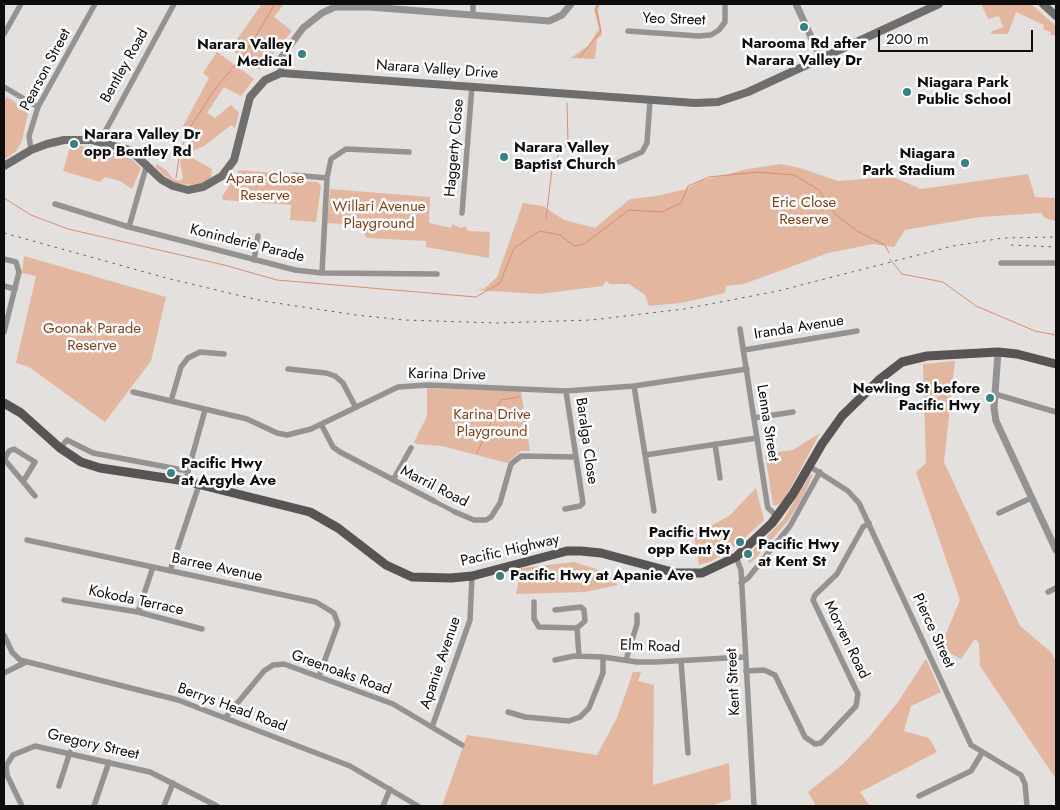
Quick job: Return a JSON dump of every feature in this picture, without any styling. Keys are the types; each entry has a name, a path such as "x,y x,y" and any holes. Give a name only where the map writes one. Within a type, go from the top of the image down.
{"main road":[{"name":"Narara Valley Drive","path":"281,73 695,103 727,100 939,4"},
{"path":"1043,4 1056,16"},
{"path":"4,166 31,150 64,140 100,141 130,150 162,180 183,189 203,187 222,176 231,166 237,152 250,97 265,80 281,73"},
{"name":"Pacific Highway","path":"4,403 33,422 60,448 81,462 100,468 185,481 310,512 338,528 386,565 404,574 433,578 472,576 567,551 601,553 688,574 702,574 736,557 777,516 828,435 849,408 880,379 902,362 927,356 998,352 1017,354 1056,364"}],"street":[{"path":"4,34 21,4"},
{"name":"Pearson Street","path":"31,150 29,136 38,107 95,4"},
{"name":"Bentley Road","path":"100,141 174,4"},
{"path":"473,4 473,14"},
{"path":"281,73 279,64 282,56 303,28 313,18 335,7 370,5 549,21 562,15 571,4"},
{"name":"Yeo Street","path":"628,31 698,36 711,35 719,30 725,22 725,4"},
{"path":"796,4 821,59"},
{"name":"Haggerty Close","path":"462,213 472,86"},
{"path":"4,87 38,107"},
{"path":"619,162 626,161 642,152 647,143 650,100"},
{"path":"322,273 327,178 331,159 346,149 410,152"},
{"path":"129,227 147,164"},
{"path":"293,174 327,178"},
{"name":"Koninderie Parade","path":"56,204 129,227 295,270 322,273 437,274"},
{"path":"254,260 258,236"},
{"path":"4,259 16,262 19,272 4,332"},
{"path":"1001,263 1056,263"},
{"path":"4,286 15,289"},
{"name":"Lenna Street","path":"740,329 768,508 777,516"},
{"name":"Iranda Avenue","path":"744,350 857,331"},
{"path":"171,401 181,367 188,358 200,352 224,354"},
{"path":"998,352 994,414 998,427 1056,550"},
{"path":"288,369 326,372 335,376 344,383 355,406"},
{"name":"Karina Drive","path":"133,392 247,419 277,433 287,435 321,424 398,387 412,385 566,392 634,386 747,369"},
{"path":"634,386 654,511"},
{"name":"Baralga Close","path":"565,509 580,506 583,503 566,392"},
{"path":"995,394 1056,412"},
{"path":"185,481 205,410"},
{"path":"754,418 793,412"},
{"name":"Marril Road","path":"321,424 336,450 474,520 486,520 491,517 500,502 511,464 521,456 576,457"},
{"path":"645,455 757,438"},
{"path":"60,448 67,440 93,453 188,471"},
{"path":"715,444 720,478"},
{"path":"393,480 411,448"},
{"path":"24,480 35,462 16,449 10,450 4,457 35,496"},
{"name":"Pierce Street","path":"809,466 854,496 971,745 1021,775 1025,784 1028,806"},
{"path":"741,583 790,526 820,472"},
{"path":"170,571 199,485"},
{"path":"999,513 1031,498"},
{"name":"Morven Road","path":"746,671 764,670 775,675 805,737 815,744 821,743 856,706 858,694 813,598 837,574 863,527 868,523"},
{"name":"Barree Avenue","path":"27,540 302,598 329,610 337,619 337,629 319,676"},
{"name":"Kent Street","path":"736,557 739,563 741,583 754,806"},
{"path":"138,612 153,567"},
{"name":"Apanie Avenue","path":"432,727 470,620 472,576"},
{"path":"1048,592 1056,588"},
{"name":"Kokoda Terrace","path":"64,600 138,612 202,629"},
{"path":"534,602 534,619 539,627 578,628 585,621 583,609 555,610"},
{"path":"626,660 637,624 636,615"},
{"path":"578,628 579,656"},
{"path":"4,634 16,657 26,662"},
{"name":"Elm Road","path":"554,660 579,656 637,662 745,657"},
{"path":"508,712 525,717 569,721 580,717 589,708 602,673 603,657"},
{"path":"682,661 688,754"},
{"path":"4,673 26,662"},
{"name":"Berrys Head Road","path":"26,662 178,700 350,766 418,806"},
{"name":"Greenoaks Road","path":"225,718 259,676 273,666 289,665 387,702 462,745"},
{"name":"Gregory Street","path":"22,806 7,775 6,766 9,758 35,746 70,752 150,772 217,806"},
{"path":"59,786 70,752"},
{"path":"919,796 971,771 982,753"},
{"path":"94,806 109,762"},
{"path":"164,806 173,783"},
{"path":"383,806 390,789"}],"green space":[{"path":"262,4 284,4 274,17 292,31 260,70 230,49"},
{"path":"596,4 600,4 598,10 602,35 597,39 595,59 571,58 588,46 599,29 594,10"},
{"path":"981,4 1031,4 1056,26 1056,35 1050,35 1051,32 1043,29 1044,25 1016,12 1008,34 993,34 990,32 1003,27 999,16 988,19"},
{"path":"217,52 254,79 241,96 224,87 207,113 215,118 231,105 239,113 235,128 231,125 204,146 185,154 212,169 211,179 198,185 178,184 165,176 155,166 157,164 167,171 173,179 180,181 183,178 180,163 182,154 194,131 182,128 209,78 203,73"},
{"path":"7,97 23,107 28,113 22,141 16,151 4,160 4,102"},
{"path":"80,146 128,155 141,168 132,189 120,181 105,177 100,182 63,171 70,147"},
{"name":"Eric Close Reserve","path":"781,164 800,168 838,181 893,177 921,189 1028,174 1035,197 1056,198 1056,221 1045,218 1041,213 980,217 905,230 894,247 873,244 828,253 744,284 726,286 725,293 681,303 649,306 645,295 629,284 610,284 606,281 603,286 539,294 475,290 484,289 497,277 523,203 543,206 564,220 595,228 630,199 657,196 686,189 700,181 748,169"},
{"name":"Apara Close Reserve","path":"239,170 287,174 292,181 318,182 321,186 316,222 290,220 291,205 223,200 222,197"},
{"name":"Willari Avenue Playground","path":"330,189 430,197 429,223 451,228 452,224 461,228 466,226 467,231 490,232 489,258 426,247 426,241 367,238 356,225 327,223"},
{"name":"Goonak Parade Reserve","path":"24,256 166,297 151,361 105,422 29,367 16,363 36,276 22,273"},
{"path":"955,361 944,462 1020,626 1051,652 1056,662 1056,779 980,666 979,643 975,639 961,659 940,648 960,600 916,472 926,463 923,364"},
{"name":"Karina Drive Playground","path":"427,388 521,391 530,451 521,451 507,463 442,446 416,444 414,442 427,416"},
{"path":"820,433 784,500 777,505 773,505 765,454 793,450"},
{"path":"813,474 803,497 788,521 753,561 749,563 747,556 783,520 810,475"},
{"path":"756,488 764,520 738,544 712,561 699,565 694,535 729,516"},
{"path":"574,562 608,573 618,585 585,592 516,594 521,568"},
{"path":"926,659 941,692 911,706 904,731 929,738 937,752 860,792 870,806 816,806 808,792 843,764 870,736 898,702"},
{"path":"633,672 641,672 638,681 654,685 653,785 729,763 731,799 711,806 442,806 467,735 597,755 617,718"}],"waterway":[{"path":"176,178 180,151 191,126 215,89 246,52 275,4"},
{"path":"580,57 601,31 596,9 598,4"},
{"path":"546,218 552,170 560,151 568,144 567,103"},
{"path":"4,198 31,215 68,229 224,265 277,280 476,297 500,283 514,248 540,231 560,235 574,246 584,244 629,210 662,212 681,203 688,186 709,177 758,172 794,175 819,190 835,214 857,231 885,245 889,253"},
{"path":"890,259 902,274 943,282 976,306 1035,331 1056,335"},
{"path":"477,453 501,400 519,397"}],"railway":[{"path":"4,233 170,279 263,301 404,320 497,323 592,320 684,309 778,291 953,246 1003,238 1056,237"},
{"path":"1011,245 1056,247"}],"place":[{"name":"Narooma Rd after Narara Valley Dr","path":"804,27"},
{"name":"Narara Valley Medical","path":"302,54"},
{"name":"Niagara Park Public School","path":"907,92"},
{"name":"Narara Valley Dr opp Bentley Rd","path":"74,144"},
{"name":"Narara Valley Baptist Church","path":"504,157"},
{"name":"Niagara Park Stadium","path":"965,163"},
{"name":"Newling St before Pacific Hwy","path":"990,398"},
{"name":"Pacific Hwy at Argyle Ave","path":"171,473"},
{"name":"Pacific Hwy opp Kent St","path":"740,542"},
{"name":"Pacific Hwy at Kent St","path":"748,554"},
{"name":"Pacific Hwy at Apanie Ave","path":"500,576"}]}
